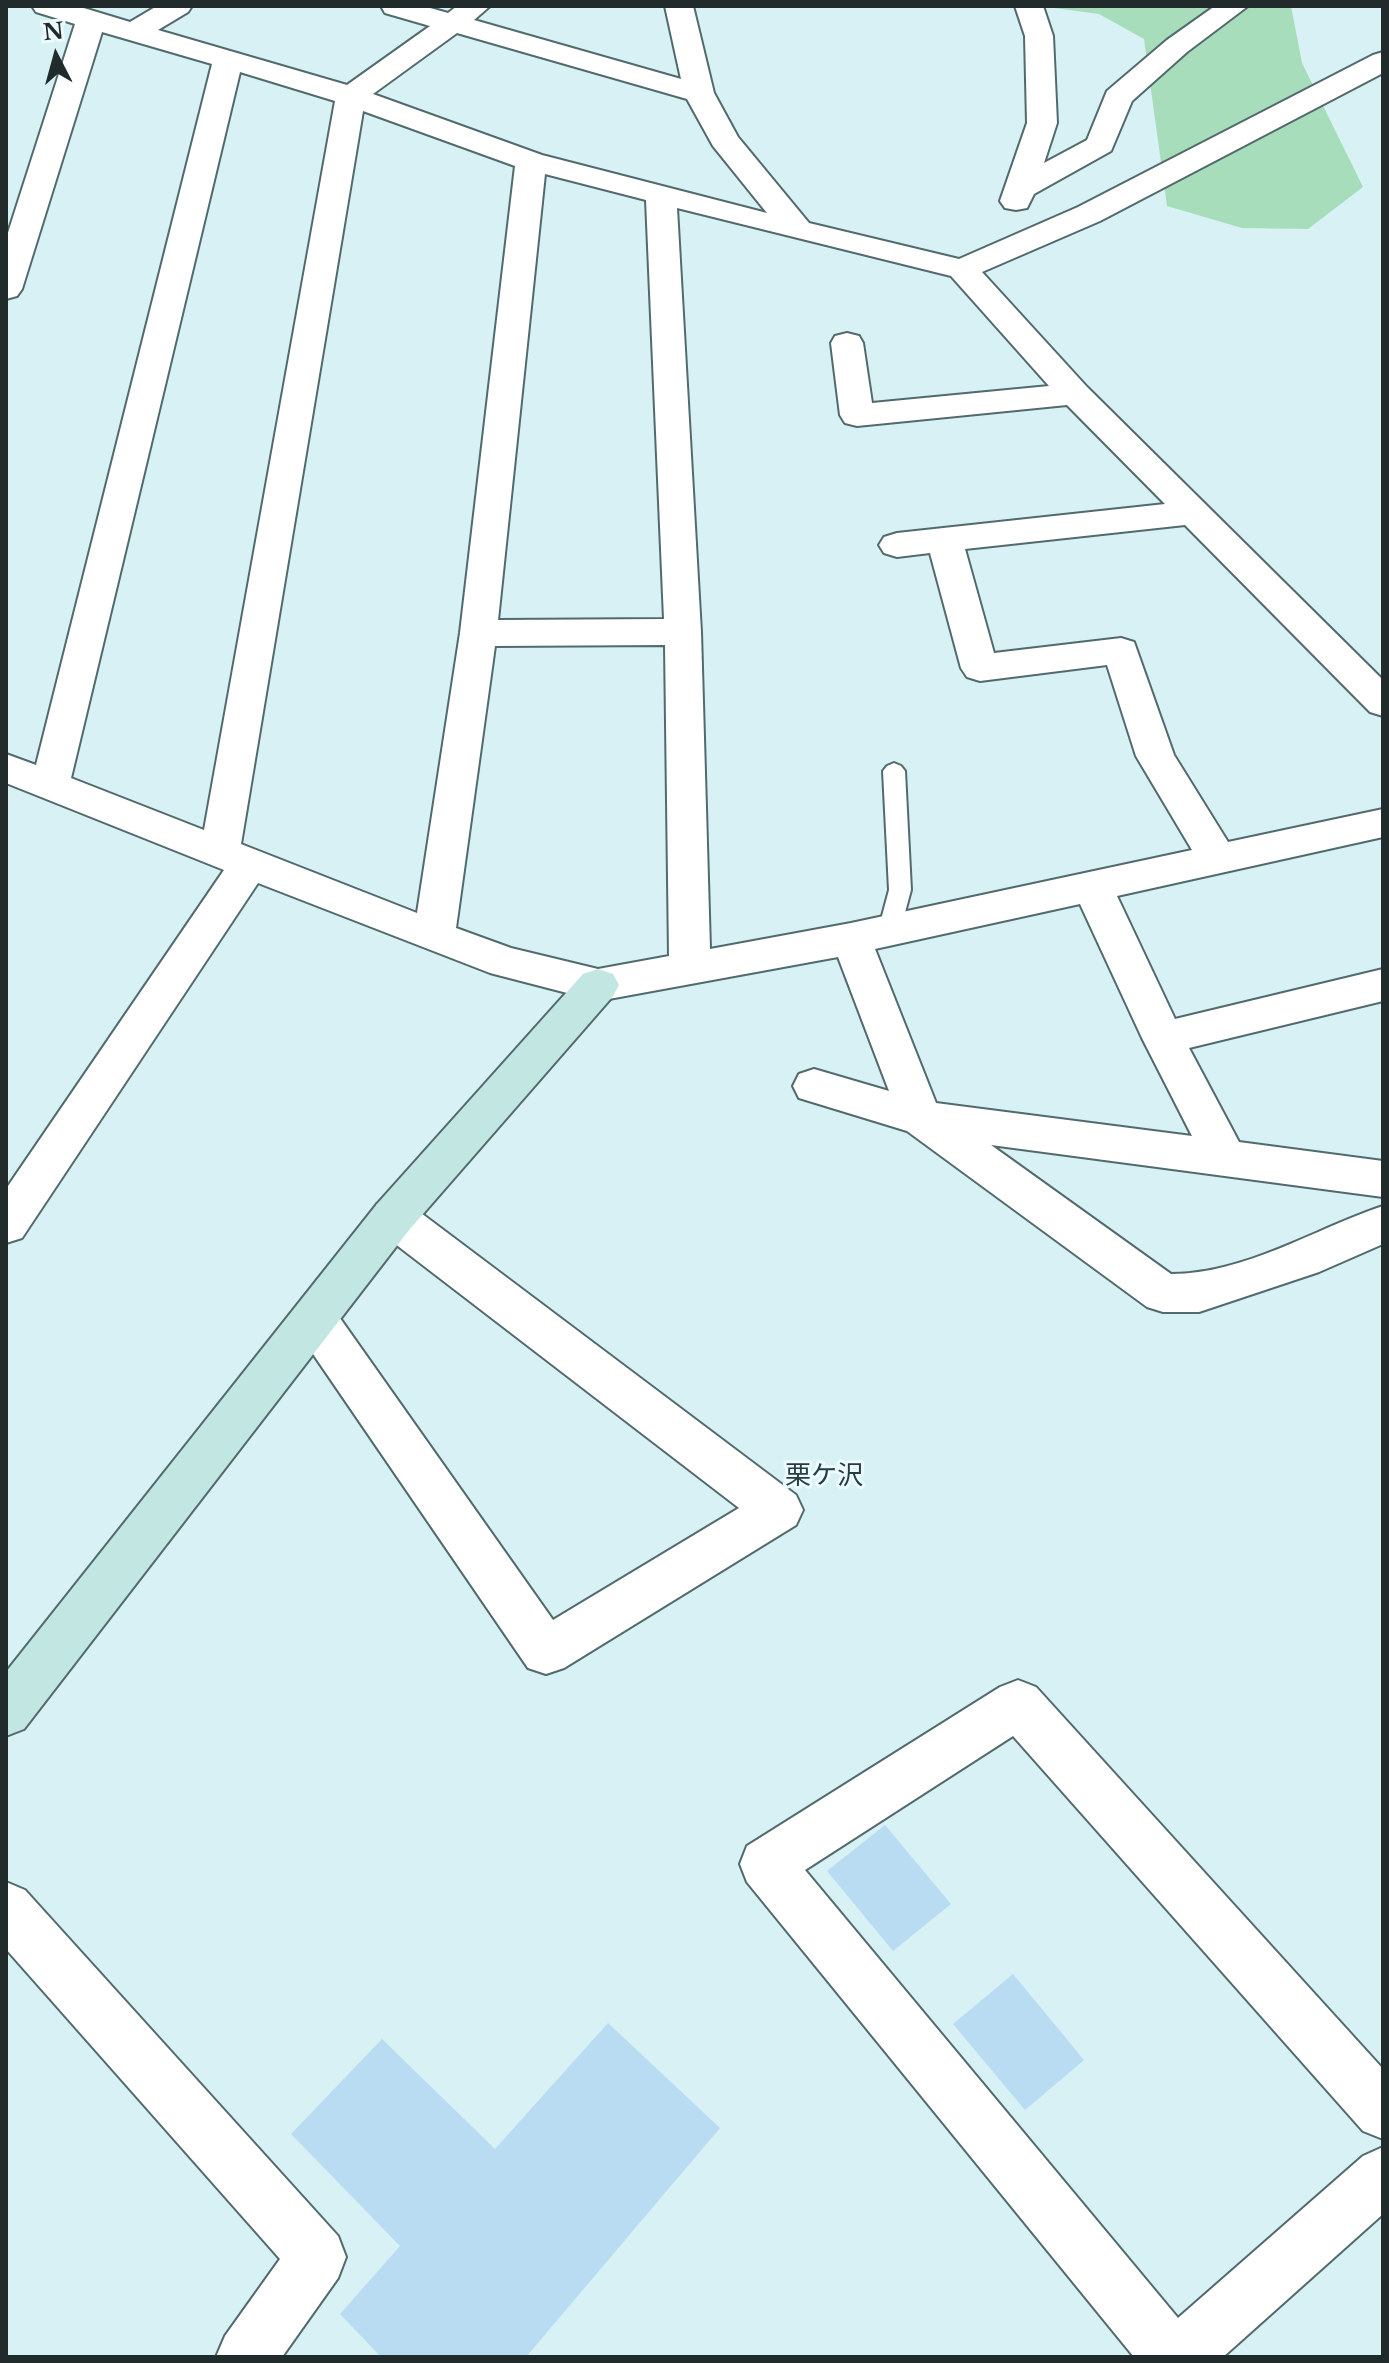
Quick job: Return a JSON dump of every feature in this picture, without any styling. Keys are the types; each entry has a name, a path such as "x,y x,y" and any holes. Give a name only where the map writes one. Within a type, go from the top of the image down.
{"street":[{"path":"46,6 351,96 531,161 962,269 1075,394 1383,703"},
{"path":"133,32 178,6"},
{"path":"6,1225 235,859 351,96 476,6"},
{"path":"679,6 699,93 724,140 798,230"},
{"path":"997,255 1042,123 1039,36 1029,6"},
{"path":"1020,189 1100,145 1118,97 1177,46 1234,6"},
{"path":"395,7 699,93"},
{"path":"6,289 91,19"},
{"path":"50,787 228,60"},
{"path":"962,269 1089,214 1383,61"},
{"path":"434,936 478,633 531,161"},
{"path":"661,196 683,632 690,969"},
{"path":"847,343 857,415 1075,394"},
{"path":"897,545 1193,513"},
{"path":"944,540 980,668 1121,651 1155,756 1218,859"},
{"path":"478,633 683,632"},
{"path":"8,773 505,962 598,985 870,935 1383,823"},
{"path":"1092,886 1163,1038 1224,1156"},
{"path":"870,935 921,1118 1163,1293 1199,1293 1303,1259 1383,1224"},
{"path":"6,1712 393,1217 598,985"},
{"path":"1163,1038 1383,985"},
{"path":"814,1086 921,1118 1383,1179"},
{"path":"314,1318 546,1651 779,1510 393,1217"},
{"path":"1172,2357 766,1864 1018,1704 1383,2111"},
{"path":"6,1909 317,2257 246,2357"},
{"path":"1179,2357 1383,2176"}],"lane":[{"path":"870,935 900,890 894,771"}],"green space":[{"path":"1040,6 1291,6 1302,63 1363,187 1308,229 1242,228 1167,206 1144,39 1099,14"}],"building":[{"path":"885,1825 951,1904 893,1951 827,1871"},
{"path":"1013,1974 1084,2060 1025,2110 953,2024"},
{"path":"608,2023 720,2128 526,2357 381,2357 340,2314 400,2246 291,2134 382,2039 495,2149"}],"district":[{"name":"栗ケ沢","path":"824,1477"}]}
